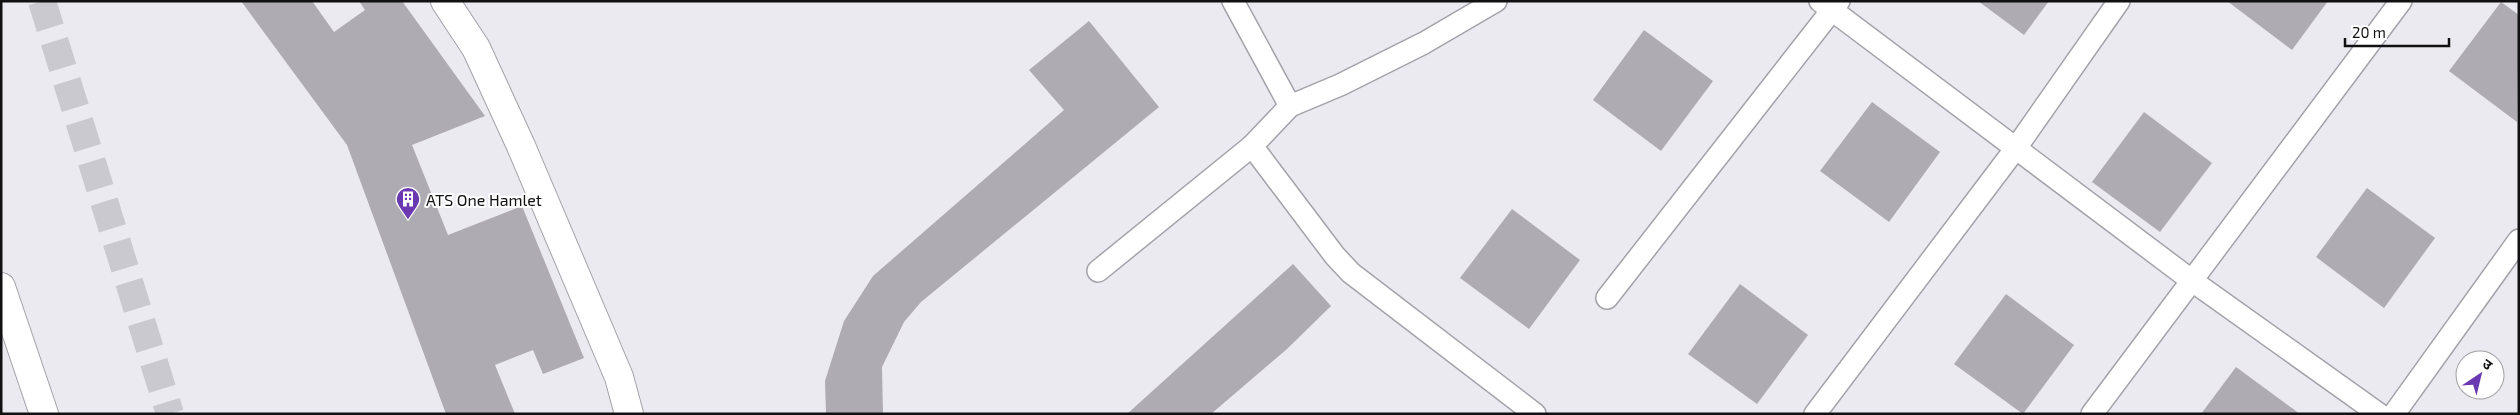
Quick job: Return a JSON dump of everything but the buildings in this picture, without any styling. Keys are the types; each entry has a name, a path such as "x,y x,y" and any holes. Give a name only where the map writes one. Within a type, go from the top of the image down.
{"street":[{"path":"445,1 476,48 521,146 619,377 629,414"},
{"path":"1,287 44,414"}],"lane":[{"path":"1234,1 1290,106"},
{"path":"1098,270 1252,146 1290,106 1340,86 1424,43 1496,1"},
{"path":"1815,414 2016,148 2119,1"},
{"path":"2092,414 2401,1"},
{"path":"1608,298 1830,4 2016,148 2192,280 2379,414"},
{"path":"1252,146 1335,256 1351,273 1535,414"},
{"path":"2394,414 2519,240"}],"tunnel":[{"path":"42,1 170,414"}],"place":[{"name":"ATS One Hamlet","path":"408,220"}]}
